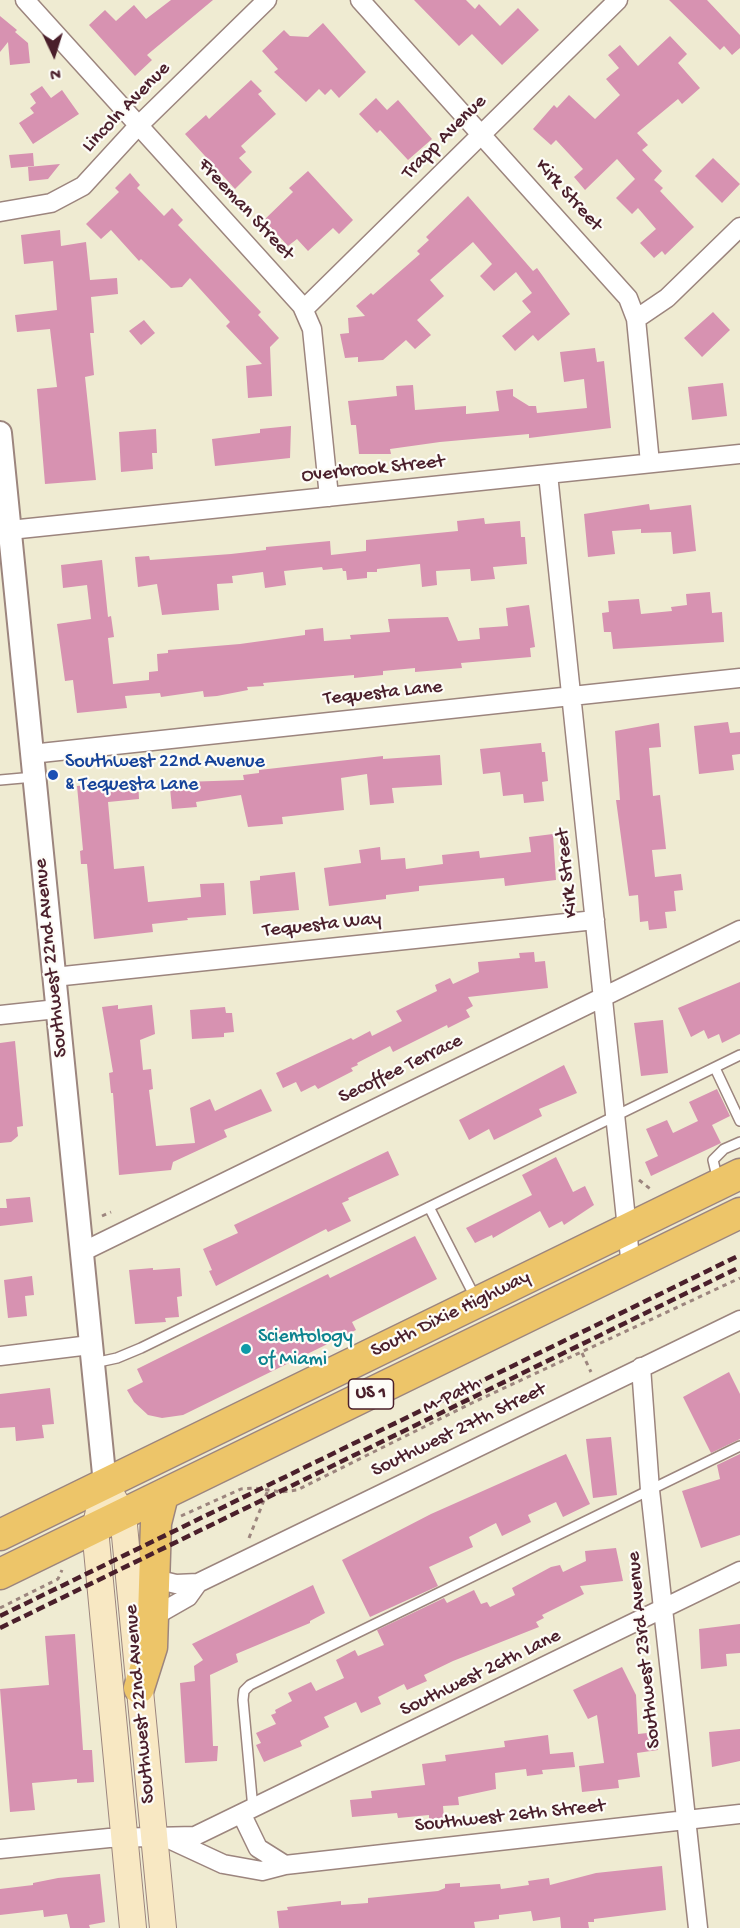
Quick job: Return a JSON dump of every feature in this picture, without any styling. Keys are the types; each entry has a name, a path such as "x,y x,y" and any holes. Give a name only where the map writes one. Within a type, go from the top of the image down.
{"highway":[{"name":"South Dixie Highway","path":"0,1535 729,1179"},
{"name":"South Dixie Highway","path":"0,1574 123,1515 167,1505 740,1213"},
{"path":"139,1688 152,1647 156,1523 167,1505"}],"main road":[{"name":"Southwest 22nd Avenue","path":"105,1484 123,1515 139,1688 160,1838 163,1928"},
{"name":"Southwest 22nd Avenue","path":"105,1484 95,1529 133,1928"}],"street":[{"name":"Freeman Street","path":"26,0 304,309 312,329 329,497"},
{"name":"Lincoln Avenue","path":"0,212 51,203 76,191 138,126 267,0"},
{"name":"Kirk Street","path":"360,0 622,290 633,307 650,463"},
{"name":"Trapp Avenue","path":"304,309 618,0"},
{"path":"636,319 667,298 740,227"},
{"name":"Southwest 22nd Avenue","path":"0,432 105,1484"},
{"name":"Overbrook Street","path":"10,530 740,454"},
{"name":"Kirk Street","path":"548,474 631,1267"},
{"name":"Tequesta Lane","path":"31,754 740,678"},
{"name":"Tequesta Way","path":"54,977 595,920"},
{"name":"Secoffee Terrace","path":"82,1252 740,930"},
{"path":"0,1015 57,1010"},
{"name":"Southwest 27th Street","path":"155,1579 176,1584 198,1583 740,1320"},
{"path":"0,1356 91,1354"},
{"name":"Southwest 23rd Avenue","path":"641,1367 650,1491 698,1928"},
{"name":"Southwest 26th Lane","path":"247,1812 740,1571"},
{"name":"Southwest 27th Street","path":"153,1617 188,1597 198,1583"},
{"path":"247,1812 258,1848 285,1865"},
{"name":"Southwest 26th Street","path":"0,1849 124,1837 195,1836 247,1812"},
{"name":"Southwest 26th Street","path":"160,1838 239,1868 262,1871 285,1865 740,1814"}],"lane":[{"path":"0,780 34,777"},
{"path":"91,1354 117,1358 141,1348 740,1055"},
{"path":"715,1068 740,1121"},
{"path":"729,1179 713,1160 724,1149 740,1142"},
{"path":"429,1207 477,1302"},
{"path":"247,1812 243,1700 244,1691 250,1685 740,1446"}],"path":[{"path":"639,1179 646,1187 659,1192"},
{"path":"102,1216 111,1212"},
{"name":"M-Path","path":"167,1505 183,1516 241,1489 282,1492 297,1490 472,1403 740,1278"},
{"path":"582,1353 591,1372"},
{"path":"249,1538 268,1490"},
{"path":"0,1608 58,1579 63,1569"}],"building":[{"path":"171,0 213,0 147,55 152,60 135,76 89,25 105,10 116,21 134,5 146,19"},
{"path":"414,0 466,0 475,9 479,4 500,26 518,8 539,30 502,65 472,34 459,46"},
{"path":"669,0 707,0 740,35 740,48 732,55 724,46 720,50"},
{"path":"0,16 28,43 30,63 10,65 8,42 0,52"},
{"path":"323,23 366,72 339,98 331,89 325,95 319,89 306,102 274,72 278,69 262,51 284,30 290,36 308,37"},
{"path":"670,36 687,54 678,63 700,88 682,104 678,99 637,133 648,145 642,150 662,171 654,180 663,188 660,191 694,227 665,255 662,251 654,258 640,243 656,229 638,208 632,214 616,198 635,179 617,159 585,190 574,177 583,169 556,140 551,145 533,129 554,105 557,108 569,95 595,119 620,95 606,79 619,68 608,55 620,45 638,66"},
{"path":"251,80 262,91 258,94 276,114 241,146 246,152 239,158 252,172 235,189 185,134 206,115 209,119"},
{"path":"42,86 51,98 62,90 79,114 33,144 19,123 34,113 30,108 36,103 30,94"},
{"path":"376,98 387,110 398,100 432,139 408,160 380,130 377,133 359,114"},
{"path":"33,153 34,166 11,168 9,155"},
{"path":"713,158 740,184 722,203 695,176"},
{"path":"60,164 48,179 29,181 28,167"},
{"path":"308,171 353,220 339,234 333,228 308,251 297,239 288,246 264,220 293,192 289,188"},
{"path":"130,173 140,185 137,188 164,216 172,208 183,220 178,225 261,312 258,315 279,338 270,347 272,396 248,398 246,366 262,364 226,326 230,322 190,278 182,287 171,288 141,259 139,261 111,230 101,239 86,224 119,192 115,188"},
{"path":"468,196 533,271 537,268 570,314 538,341 533,335 515,351 502,336 531,312 522,301 532,293 516,272 494,291 480,276 492,264 473,242 430,280 444,296 417,320 431,335 415,349 406,340 383,360 358,362 358,357 345,358 340,334 349,333 348,318 365,316 356,306 371,293 373,295 420,254 417,251 429,240 426,237"},
{"path":"60,230 61,246 86,242 90,280 117,278 118,294 91,297 94,333 90,333 94,375 85,377 96,480 45,484 37,389 57,387 50,329 17,332 15,315 57,310 53,261 24,264 21,235"},
{"path":"713,312 730,330 702,357 684,338"},
{"path":"144,320 155,333 141,345 129,331"},
{"path":"595,348 597,362 604,361 611,428 529,438 529,434 440,442 390,449 391,454 359,454 356,425 351,425 348,401 397,396 396,386 413,385 415,410 466,406 466,414 499,411 496,391 513,389 513,396 529,406 536,406 537,413 587,408 584,379 564,382 560,352"},
{"path":"723,383 727,416 692,420 688,387"},
{"path":"291,426 290,458 215,466 212,439 260,433 260,429"},
{"path":"156,429 157,453 152,453 153,469 121,472 119,432"},
{"path":"649,504 650,510 691,505 696,551 673,554 671,532 641,533 641,529 612,531 615,554 588,557 584,514"},
{"path":"484,518 485,524 520,521 521,537 525,537 527,564 493,567 495,579 471,581 470,569 436,571 437,585 422,587 420,564 377,569 377,572 367,572 367,578 347,580 346,571 342,568 323,570 322,567 284,571 286,585 265,588 263,572 232,576 233,583 217,584 219,610 162,615 157,584 138,587 135,557 149,556 150,560 231,554 266,550 266,547 330,541 331,555 366,551 366,540 458,531 457,521"},
{"path":"102,560 108,617 111,616 114,637 108,638 113,684 149,680 149,672 158,671 157,654 168,653 168,650 240,644 305,635 305,630 323,628 324,641 351,639 350,635 390,632 388,619 448,617 458,641 480,639 479,628 508,626 506,608 529,605 535,647 530,648 531,657 461,663 462,668 415,672 415,668 383,671 383,675 354,678 354,675 263,683 264,686 247,687 248,690 217,696 204,697 203,691 161,697 160,693 125,696 127,708 77,713 73,680 65,681 57,624 91,619 87,585 63,588 61,565"},
{"path":"710,592 712,613 722,612 724,642 613,649 611,632 604,632 602,613 609,612 608,601 639,599 641,614 672,611 671,607 687,605 686,594"},
{"path":"728,722 730,733 740,732 740,754 732,755 734,770 699,774 694,726"},
{"path":"659,723 661,747 649,748 653,796 660,795 666,849 652,850 655,877 681,874 683,890 674,891 676,911 665,912 667,928 649,930 648,921 640,922 638,895 629,896 616,800 620,800 615,731"},
{"path":"541,743 542,752 545,752 548,781 542,782 544,801 524,803 523,794 503,796 500,772 483,774 480,749"},
{"path":"440,755 442,785 392,788 394,803 370,805 367,774 341,778 344,810 282,817 283,824 248,827 241,795 196,802 197,807 172,809 170,788 178,787 183,782 244,780 243,775 259,773 259,770 383,756 383,759"},
{"path":"138,780 139,799 108,802 114,869 144,866 148,902 201,897 200,884 224,883 226,915 152,924 153,932 94,939 87,864 81,864 80,851 83,850 77,786"},
{"path":"553,834 556,880 505,886 504,878 419,886 419,891 386,895 386,899 329,906 324,868 361,863 359,850 380,847 381,860 405,858 406,869 443,864 442,855 479,851 480,858 531,852 529,837"},
{"path":"295,872 299,910 253,914 250,881 260,880 260,876"},
{"path":"534,952 535,962 545,961 548,988 468,997 473,1006 466,1010 470,1017 448,1028 447,1025 393,1052 390,1046 357,1063 358,1065 351,1068 353,1071 318,1089 315,1085 301,1092 296,1082 283,1088 276,1073 351,1038 353,1040 370,1031 372,1036 402,1021 396,1011 437,991 435,985 450,978 453,984 479,972 478,962 520,958 519,953"},
{"path":"740,982 740,1034 722,1043 719,1034 708,1039 704,1030 691,1037 678,1008"},
{"path":"118,1005 118,1009 152,1005 155,1034 140,1040 143,1070 151,1069 153,1089 149,1090 156,1146 195,1143 190,1108 210,1099 215,1111 261,1089 272,1111 224,1130 227,1137 173,1162 171,1170 119,1175 113,1093 111,1093 109,1073 113,1072 102,1007"},
{"path":"225,1007 226,1013 232,1013 234,1032 224,1033 224,1037 192,1039 190,1010"},
{"path":"663,1020 668,1073 641,1076 634,1023"},
{"path":"15,1041 23,1126 17,1127 18,1136 11,1142 0,1143 0,1043"},
{"path":"564,1065 577,1093 539,1109 542,1116 494,1140 489,1129 469,1140 459,1120"},
{"path":"717,1089 730,1116 712,1125 721,1143 651,1176 645,1162 658,1156 646,1129 667,1120 673,1133 698,1121 689,1102"},
{"path":"388,1151 399,1175 348,1198 349,1200 342,1203 351,1221 328,1232 326,1229 216,1286 203,1249 238,1233 234,1225"},
{"path":"556,1157 573,1192 585,1186 594,1205 564,1225 562,1221 549,1228 540,1211 493,1238 492,1235 475,1243 466,1228 532,1195 522,1175"},
{"path":"30,1197 33,1222 0,1226 0,1208 7,1208 6,1199"},
{"name":"Scientology of Miami","path":"415,1236 437,1279 352,1322 356,1330 183,1415 162,1418 148,1415 134,1402 127,1390 143,1382 137,1369 328,1274 330,1278"},
{"path":"153,1268 153,1270 180,1268 182,1296 177,1297 179,1317 165,1318 166,1322 135,1324 129,1270"},
{"path":"32,1276 34,1295 25,1296 27,1316 8,1318 4,1280"},
{"path":"729,1372 740,1394 740,1439 711,1453 683,1397"},
{"path":"50,1388 54,1424 42,1425 44,1438 16,1441 15,1427 0,1428 0,1394"},
{"path":"611,1437 617,1495 593,1498 586,1439"},
{"path":"566,1454 590,1504 563,1517 556,1502 528,1515 531,1522 502,1536 496,1523 469,1537 473,1547 429,1567 438,1586 370,1617 342,1560 431,1514"},
{"path":"740,1454 740,1535 701,1548 682,1491 720,1479 717,1465"},
{"path":"616,1548 623,1581 580,1586 584,1594 542,1615 544,1618 536,1622 539,1627 453,1661 424,1675 427,1681 407,1690 404,1684 378,1697 381,1704 361,1713 356,1702 324,1717 329,1727 300,1741 302,1746 264,1762 256,1745 261,1743 256,1733 276,1724 271,1715 276,1713 275,1710 292,1701 288,1693 311,1682 316,1691 344,1678 336,1660 355,1650 358,1656 384,1645 377,1630 444,1598 447,1603 474,1590 481,1604 487,1602 490,1607 515,1595 512,1588 551,1567 560,1565 563,1572 586,1561 585,1551"},
{"path":"313,1585 325,1613 310,1623 236,1654 238,1662 210,1675 213,1746 218,1746 217,1761 185,1763 180,1683 195,1681 194,1666 203,1660 192,1644"},
{"path":"740,1624 740,1653 726,1654 727,1666 701,1669 699,1629"},
{"path":"75,1634 83,1750 92,1750 94,1782 77,1783 77,1779 32,1783 35,1810 10,1812 0,1689 49,1685 45,1636"},
{"path":"622,1667 636,1695 638,1734 656,1732 658,1750 637,1753 640,1777 618,1780 619,1788 582,1792 579,1766 604,1763 597,1715 588,1719 573,1690"},
{"path":"740,1729 740,1761 712,1767 709,1732"},
{"path":"548,1735 550,1754 573,1752 575,1767 542,1770 543,1774 527,1776 526,1769 495,1773 496,1789 458,1797 459,1805 443,1806 444,1818 429,1820 429,1815 398,1818 397,1813 352,1817 350,1800 372,1798 371,1791 425,1785 422,1764 446,1761 445,1755 505,1747 504,1741"},
{"path":"662,1866 666,1910 594,1919 594,1922 588,1922 589,1928 561,1928 560,1917 533,1921 531,1911 499,1915 499,1919 474,1922 475,1928 279,1928 277,1911 288,1910 287,1907 341,1901 341,1905 368,1903 368,1898 438,1891 445,1888 445,1884 460,1883 460,1887 500,1884 501,1889 529,1885 528,1881 549,1878 550,1885 596,1873"},
{"path":"100,1874 105,1922 89,1925 90,1928 70,1928 67,1914 44,1917 43,1910 0,1915 0,1889 33,1885 33,1883 58,1878"}],"railway":[{"path":"0,1616 740,1255"},
{"path":"0,1628 740,1267"}],"place":[{"name":"Southwest 22nd Avenue & Tequesta Lane","path":"53,775"},
{"name":"Scientology of Miami","path":"246,1349"}]}
